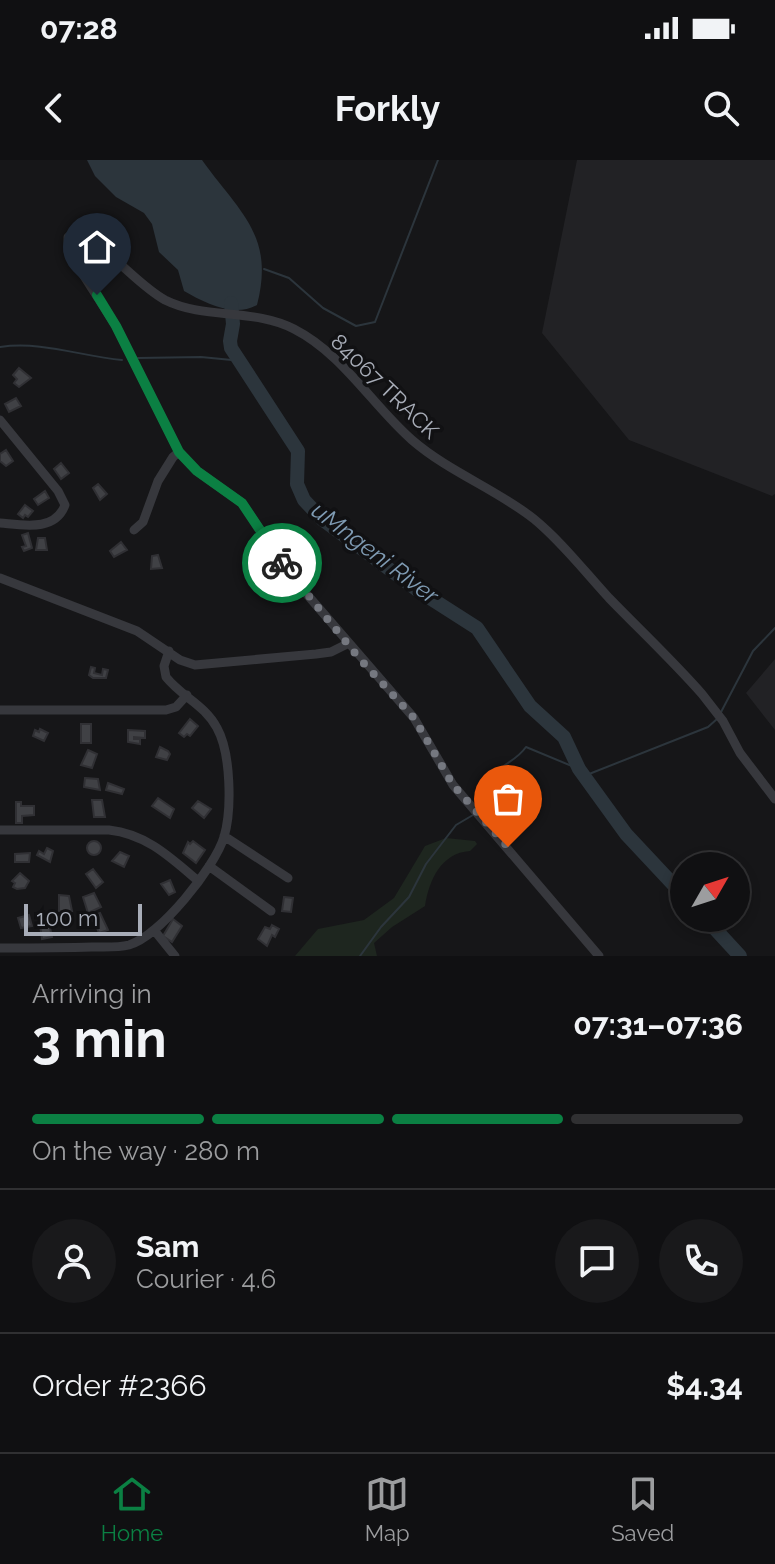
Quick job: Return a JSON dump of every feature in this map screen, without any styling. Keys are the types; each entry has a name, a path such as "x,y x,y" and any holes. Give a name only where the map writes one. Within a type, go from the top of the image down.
{"street":[{"name":"84067 TRACK","path":"599,956 453,785 414,718 347,644 286,569 242,503 197,471 179,452 116,326 68,251 68,237 72,234 80,236 100,248 162,298 185,309 284,324 309,339 358,381 397,426 423,449 516,506 546,530 702,694 723,721 740,753 775,799"},
{"path":"0,420 63,497 65,505 59,516 48,523 0,523"},
{"path":"134,530 143,522 158,481 179,452"},
{"path":"0,578 137,631 187,663 209,665 316,654 331,652 347,644"},
{"path":"2,951 120,947 140,940 178,907 209,866 224,836 227,797 225,748 210,717 166,677 164,666 169,651"},
{"path":"0,710 166,710 176,707 187,695"},
{"path":"0,830 109,830 126,833 147,841 197,880"},
{"path":"224,836 288,878"},
{"path":"209,866 271,911"},
{"path":"154,930 175,956"}],"shaded area":[{"path":"87,160 202,160 241,211 258,242 261,281 257,305 248,309 229,309 210,304 184,291 178,270 159,252 152,224 144,213 116,197 95,176"},
{"path":"577,160 775,160 775,494 772,496 629,440 542,333"},
{"path":"775,659 775,730 746,693"},
{"path":"446,838 475,841 477,844 470,851 444,862 433,878 425,906 374,943 377,956 295,956 318,929 364,920 394,898 425,846"}],"building":[{"path":"19,368 31,378 19,387 14,383 17,379 13,375"},
{"path":"16,398 21,406 9,412 5,404"},
{"path":"6,450 13,461 6,466 0,461 0,454"},
{"path":"61,463 69,473 61,479 54,469"},
{"path":"98,484 107,494 100,500 93,488"},
{"path":"45,491 49,498 38,505 34,499"},
{"path":"25,505 33,511 23,518 18,514"},
{"path":"28,533 32,548 24,551 22,547 26,546 22,535"},
{"path":"38,538 45,538 47,550 36,550"},
{"path":"121,542 127,550 114,557 110,551"},
{"path":"158,555 162,568 151,569 152,556"},
{"path":"91,667 95,668 94,673 102,675 103,669 108,670 106,678 93,678 89,675"},
{"path":"190,719 198,726 190,736 187,734 184,737 179,733"},
{"path":"81,724 91,724 91,743 81,743"},
{"path":"40,729 48,733 44,741 33,736 35,730 39,732"},
{"path":"128,730 145,731 145,738 134,737 140,739 140,744 128,742"},
{"path":"160,747 170,754 167,760 156,757"},
{"path":"88,750 97,754 92,768 81,765"},
{"path":"85,778 98,779 100,790 84,787"},
{"path":"108,783 124,789 122,794 106,790"},
{"path":"158,798 174,809 170,818 152,806"},
{"path":"92,800 102,800 105,817 94,817"},
{"path":"198,801 211,809 204,818 192,808"},
{"path":"16,802 21,802 21,806 34,806 34,815 22,816 22,823 16,823"},
{"path":"94,841 101,848 94,855 87,848"},
{"path":"193,841 205,850 196,863 183,853 188,842"},
{"path":"47,848 53,851 50,862 37,855 39,851 44,854"},
{"path":"120,852 129,856 124,867 112,861"},
{"path":"30,853 29,862 15,862 15,854"},
{"path":"93,869 103,882 96,888 86,874"},
{"path":"20,873 29,881 25,888 17,889 12,881"},
{"path":"170,880 175,892 169,895 161,884"},
{"path":"94,893 101,907 88,913 83,897"},
{"path":"59,895 69,896 72,911 59,911"},
{"path":"284,897 293,898 291,912 282,911"},
{"path":"100,913 108,930 99,933 90,917"},
{"path":"29,915 32,926 21,928 18,918"},
{"path":"173,919 182,926 172,942 163,936"},
{"path":"49,923 52,937 42,939 40,925"},
{"path":"272,925 279,929 267,946 258,939 265,927 270,929"}],"waterway":[{"path":"264,269 289,278 323,308 356,326 375,322 438,160"},
{"name":"uMngeni River","path":"231,303 231,348 298,451 297,484 304,500 323,520 416,589 477,628 530,706 564,737 579,769 626,834 670,881"},
{"path":"0,347 46,347 122,360"},
{"path":"138,358 201,357 242,361"},
{"path":"720,714 753,651 775,628"},
{"path":"584,776 708,727 717,719"},
{"path":"481,805 492,777 526,747 579,769"},
{"path":"360,956 409,897 426,864 456,825 473,815"},
{"name":"uMngeni River","path":"718,932 740,956"}],"way so far":[{"path":"282,563 359,658 414,718 453,785 508,847"}],"route":[{"path":"97,295 116,326 179,452 197,471 242,503 282,563"}]}
